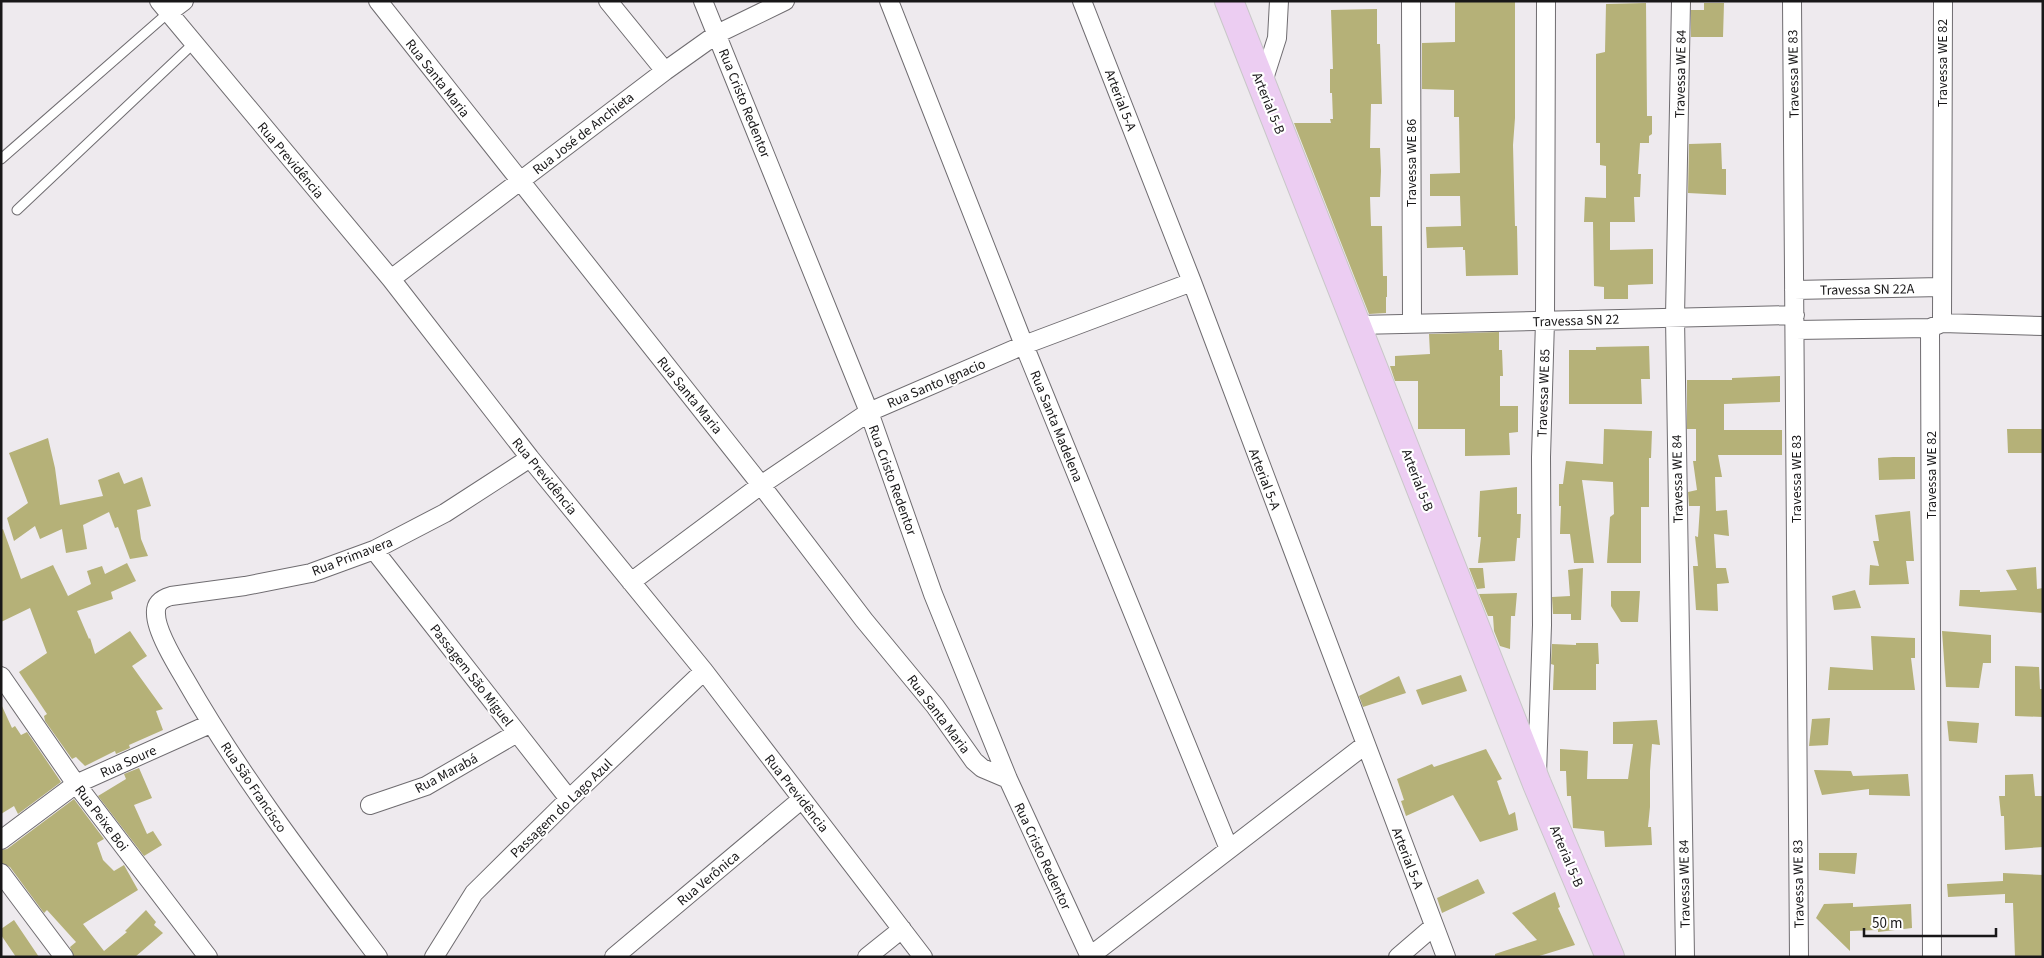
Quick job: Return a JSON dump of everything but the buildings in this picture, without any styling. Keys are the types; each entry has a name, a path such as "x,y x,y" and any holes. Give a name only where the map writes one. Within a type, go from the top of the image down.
{"main road":[{"name":"Arterial 5-B","path":"1229,1 1537,784 1610,957"}],"street":[{"path":"164,7 184,1"},
{"name":"Rua Santa Maria","path":"378,1 761,485 864,620 935,706 974,761 982,768 1008,779"},
{"path":"608,1 665,71"},
{"name":"Rua Cristo Redentor","path":"703,1 869,412 933,594 1008,779 1089,957"},
{"name":"Rua José de Anchieta","path":"391,279 665,71 717,34 784,1"},
{"name":"Rua Santa Madelena","path":"889,1 1024,345 1229,848"},
{"name":"Arterial 5-A","path":"1082,1 1192,282 1446,957"},
{"path":"1262,85 1277,38 1279,1"},
{"name":"Travessa WE 86","path":"1410,1 1412,324"},
{"name":"Travessa WE 85","path":"1537,784 1542,625 1541,457 1545,321 1546,1"},
{"name":"Travessa WE 84","path":"1681,1 1675,318 1685,957"},
{"name":"Travessa WE 83","path":"1792,1 1799,957"},
{"name":"Travessa WE 82","path":"1932,957 1936,325 1941,287 1943,1"},
{"name":"Rua Previdência","path":"164,7 391,279 530,458 704,671 923,957"},
{"name":"Rua Santo Ignacio","path":"631,582 761,485 869,412 1024,345 1192,282"},
{"name":"Travessa SN 22A","path":"1794,290 1941,287"},
{"name":"Travessa SN 22","path":"1357,325 1675,318 1795,322"},
{"path":"1795,322 2043,326"},
{"name":"Rua Primavera","path":"157,605 161,599 171,596 246,586 311,573 374,550 445,513 530,458"},
{"name":"Passagem São Miguel","path":"374,550 569,798"},
{"name":"Rua São Francisco","path":"157,605 157,622 173,658 210,724 287,836 378,957"},
{"name":"Passagem do Lago Azul","path":"434,957 474,893 569,798 704,671"},
{"name":"Rua Peixe Boi","path":"1,676 76,784 208,957"},
{"name":"Rua Soure","path":"1,840 76,784 210,724"},
{"name":"Rua Marabá","path":"370,805 426,786 517,733"},
{"path":"1089,957 1365,745"},
{"name":"Rua Verônica","path":"614,957 802,798"},
{"path":"1,873 64,957"},
{"path":"1398,957 1434,926"},
{"path":"867,957 902,929"}],"lane":[{"path":"1,159 164,7"},
{"path":"17,210 194,43"}]}
